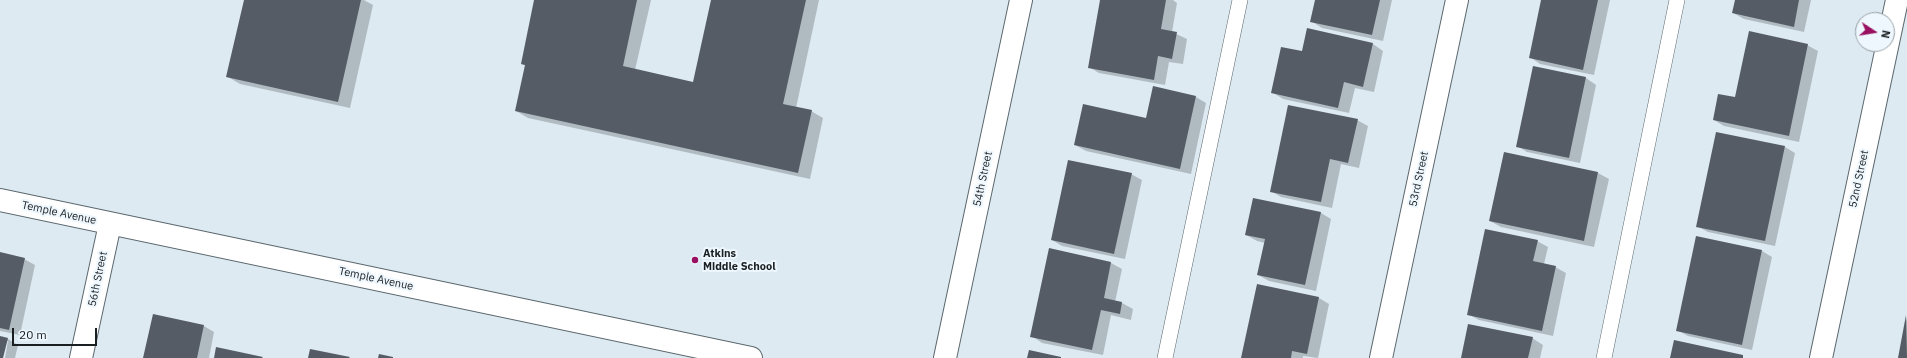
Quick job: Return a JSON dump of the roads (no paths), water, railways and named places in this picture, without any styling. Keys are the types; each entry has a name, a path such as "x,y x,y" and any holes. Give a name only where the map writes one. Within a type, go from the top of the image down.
{"street":[{"name":"54th Street","path":"945,358 1022,0"},
{"name":"53rd Street","path":"1381,358 1458,0"},
{"name":"52nd Street","path":"1821,358 1897,0"},
{"name":"Temple Avenue","path":"0,200 751,358"},
{"name":"56th Street","path":"81,358 110,224"}],"lane":[{"path":"1165,358 1240,0"},
{"path":"1604,358 1677,0"}],"place":[{"name":"Atkins Middle School","path":"695,260"}]}
